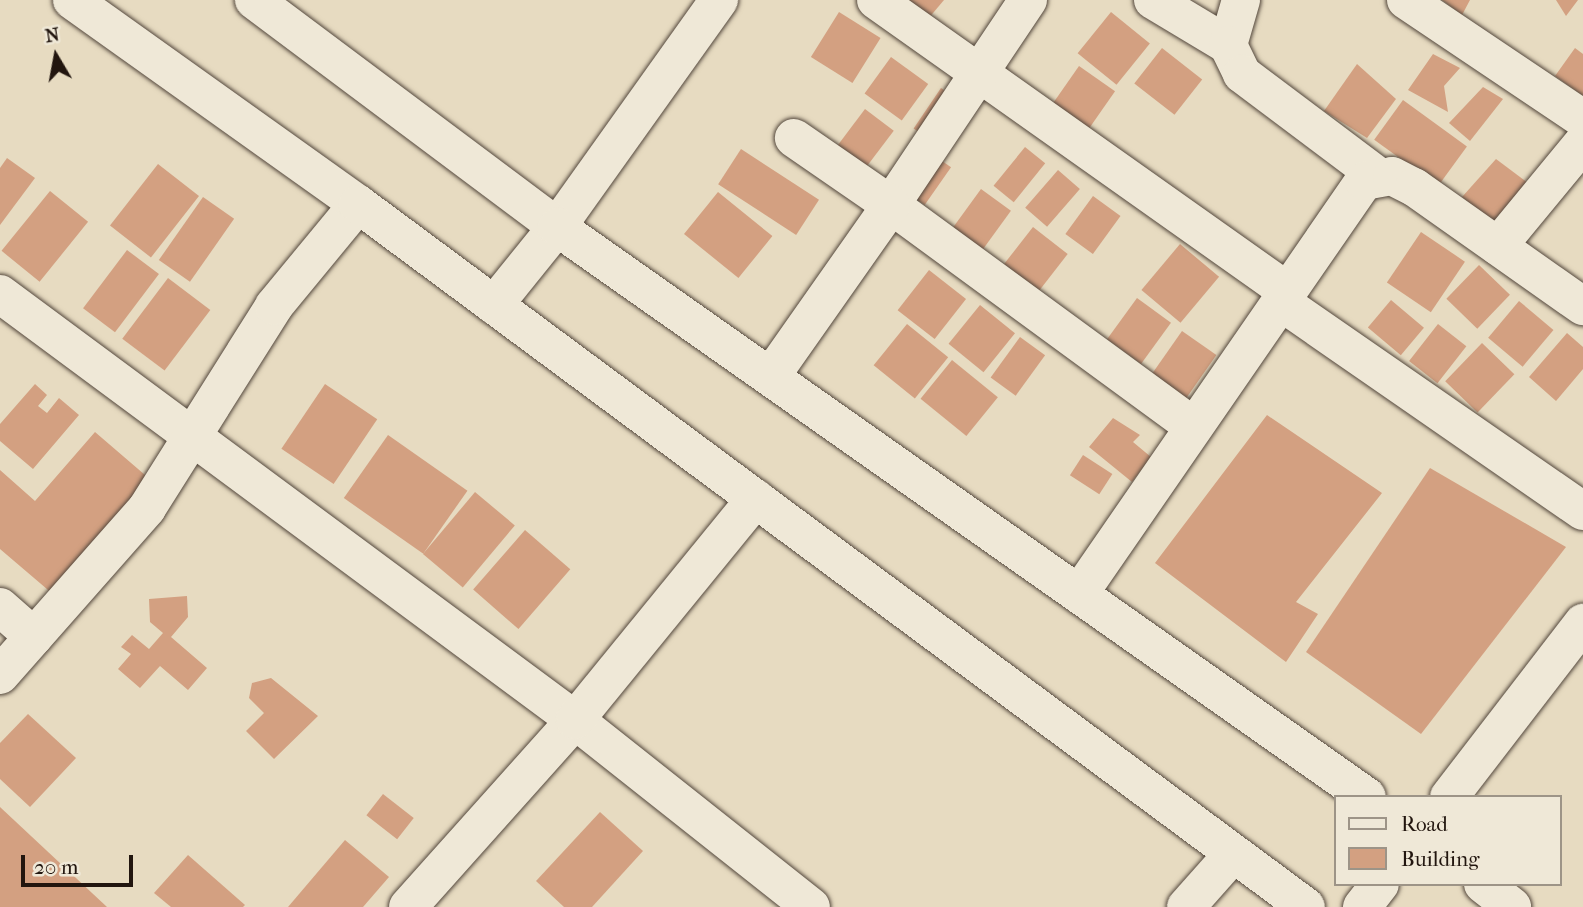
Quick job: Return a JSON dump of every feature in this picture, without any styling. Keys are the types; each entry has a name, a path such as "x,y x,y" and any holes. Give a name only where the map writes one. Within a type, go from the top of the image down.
{"street":[{"path":"72,0 358,204 1306,907"},
{"path":"254,0 557,228 1364,795"},
{"path":"494,304 557,228 719,0"},
{"path":"876,0 1583,511"},
{"path":"771,376 891,205 977,72 1028,0"},
{"path":"1153,0 1227,45 1242,74 1375,174 1414,187 1583,306"},
{"path":"1227,45 1241,0"},
{"path":"1406,0 1583,119"},
{"path":"794,138 891,205 1192,425"},
{"path":"1498,246 1583,142"},
{"path":"1079,594 1192,425 1284,297 1350,198 1375,174"},
{"path":"0,675 147,508 274,306 358,204"},
{"path":"0,294 195,435 575,720 811,907"},
{"path":"408,907 575,720 756,498"},
{"path":"0,607 34,636"},
{"path":"1451,795 1583,623"},
{"path":"1186,907 1234,853"},
{"path":"1362,907 1378,886"},
{"path":"1486,886 1512,907"}],"building":[{"path":"900,0 944,0 928,19"},
{"path":"1442,0 1470,0 1462,15"},
{"path":"1556,0 1578,0 1566,16"},
{"path":"839,12 881,38 852,83 811,57"},
{"path":"1111,12 1150,43 1117,85 1078,53"},
{"path":"1162,48 1202,79 1174,115 1134,83"},
{"path":"1575,48 1583,54 1583,96 1555,76"},
{"path":"1433,54 1460,68 1444,86 1448,112 1408,90"},
{"path":"891,57 928,84 902,120 865,93"},
{"path":"1357,64 1396,99 1367,138 1324,111"},
{"path":"1079,66 1115,91 1087,131 1051,106"},
{"path":"1483,87 1503,99 1470,141 1449,123"},
{"path":"941,88 969,107 942,148 914,129"},
{"path":"1403,100 1467,146 1438,186 1374,140"},
{"path":"865,109 894,131 864,171 835,149"},
{"path":"915,142 951,167 925,205 889,180"},
{"path":"1025,147 1045,163 1014,202 994,186"},
{"path":"741,149 819,200 796,235 718,184"},
{"path":"7,158 35,178 0,225 0,168"},
{"path":"1496,159 1532,186 1493,225 1462,197"},
{"path":"158,164 199,196 151,257 110,225"},
{"path":"1058,170 1080,189 1047,227 1025,208"},
{"path":"981,189 1011,211 981,252 951,230"},
{"path":"50,191 88,222 40,282 2,251"},
{"path":"718,192 772,236 738,278 684,234"},
{"path":"1093,196 1121,216 1093,254 1065,234"},
{"path":"203,197 234,219 190,282 159,260"},
{"path":"1033,227 1068,254 1039,291 1004,264"},
{"path":"1421,232 1465,262 1431,312 1387,283"},
{"path":"1180,244 1219,277 1181,323 1141,290"},
{"path":"127,250 159,274 115,332 83,308"},
{"path":"1479,265 1510,295 1477,329 1446,299"},
{"path":"929,270 966,299 935,339 898,310"},
{"path":"168,278 210,310 165,371 122,339"},
{"path":"1137,298 1171,323 1141,364 1107,339"},
{"path":"1391,300 1424,328 1401,355 1368,328"},
{"path":"1519,301 1553,330 1523,367 1488,338"},
{"path":"980,305 1015,333 984,372 949,344"},
{"path":"907,324 948,357 915,399 874,365"},
{"path":"1438,324 1466,346 1437,383 1409,361"},
{"path":"1182,331 1216,355 1185,399 1151,375"},
{"path":"1567,333 1583,347 1583,369 1556,401 1529,377"},
{"path":"1020,337 1045,355 1016,396 991,377"},
{"path":"1482,343 1514,374 1478,412 1445,381"},
{"path":"952,360 998,397 966,436 921,399"},
{"path":"35,384 47,395 38,406 47,413 59,398 79,415 33,469 0,441 0,424"},
{"path":"325,384 377,419 334,484 281,449"},
{"path":"1267,415 1382,493 1296,602 1318,614 1286,662 1155,563"},
{"path":"1113,418 1140,435 1133,442 1151,457 1132,482 1089,447"},
{"path":"95,432 159,487 61,601 0,549 0,470 35,501"},
{"path":"388,435 467,491 423,554 344,498"},
{"path":"1083,455 1112,474 1099,494 1070,475"},
{"path":"1430,468 1566,547 1421,734 1306,652"},
{"path":"475,492 515,525 463,587 423,554"},
{"path":"525,530 570,569 518,629 473,590"},
{"path":"187,596 188,617 171,637 207,668 188,690 160,666 140,688 118,669 131,654 121,647 132,635 149,649 163,633 150,622 149,599"},
{"path":"271,678 318,716 274,759 246,731 264,713 249,698 252,683"},
{"path":"28,714 76,758 30,807 0,779 0,743"},
{"path":"383,794 414,818 397,839 366,815"},
{"path":"0,807 107,907 0,907"},
{"path":"600,812 643,851 592,907 564,907 536,881"},
{"path":"345,840 389,877 363,907 288,907"},
{"path":"188,855 245,905 171,907 154,893"}]}
